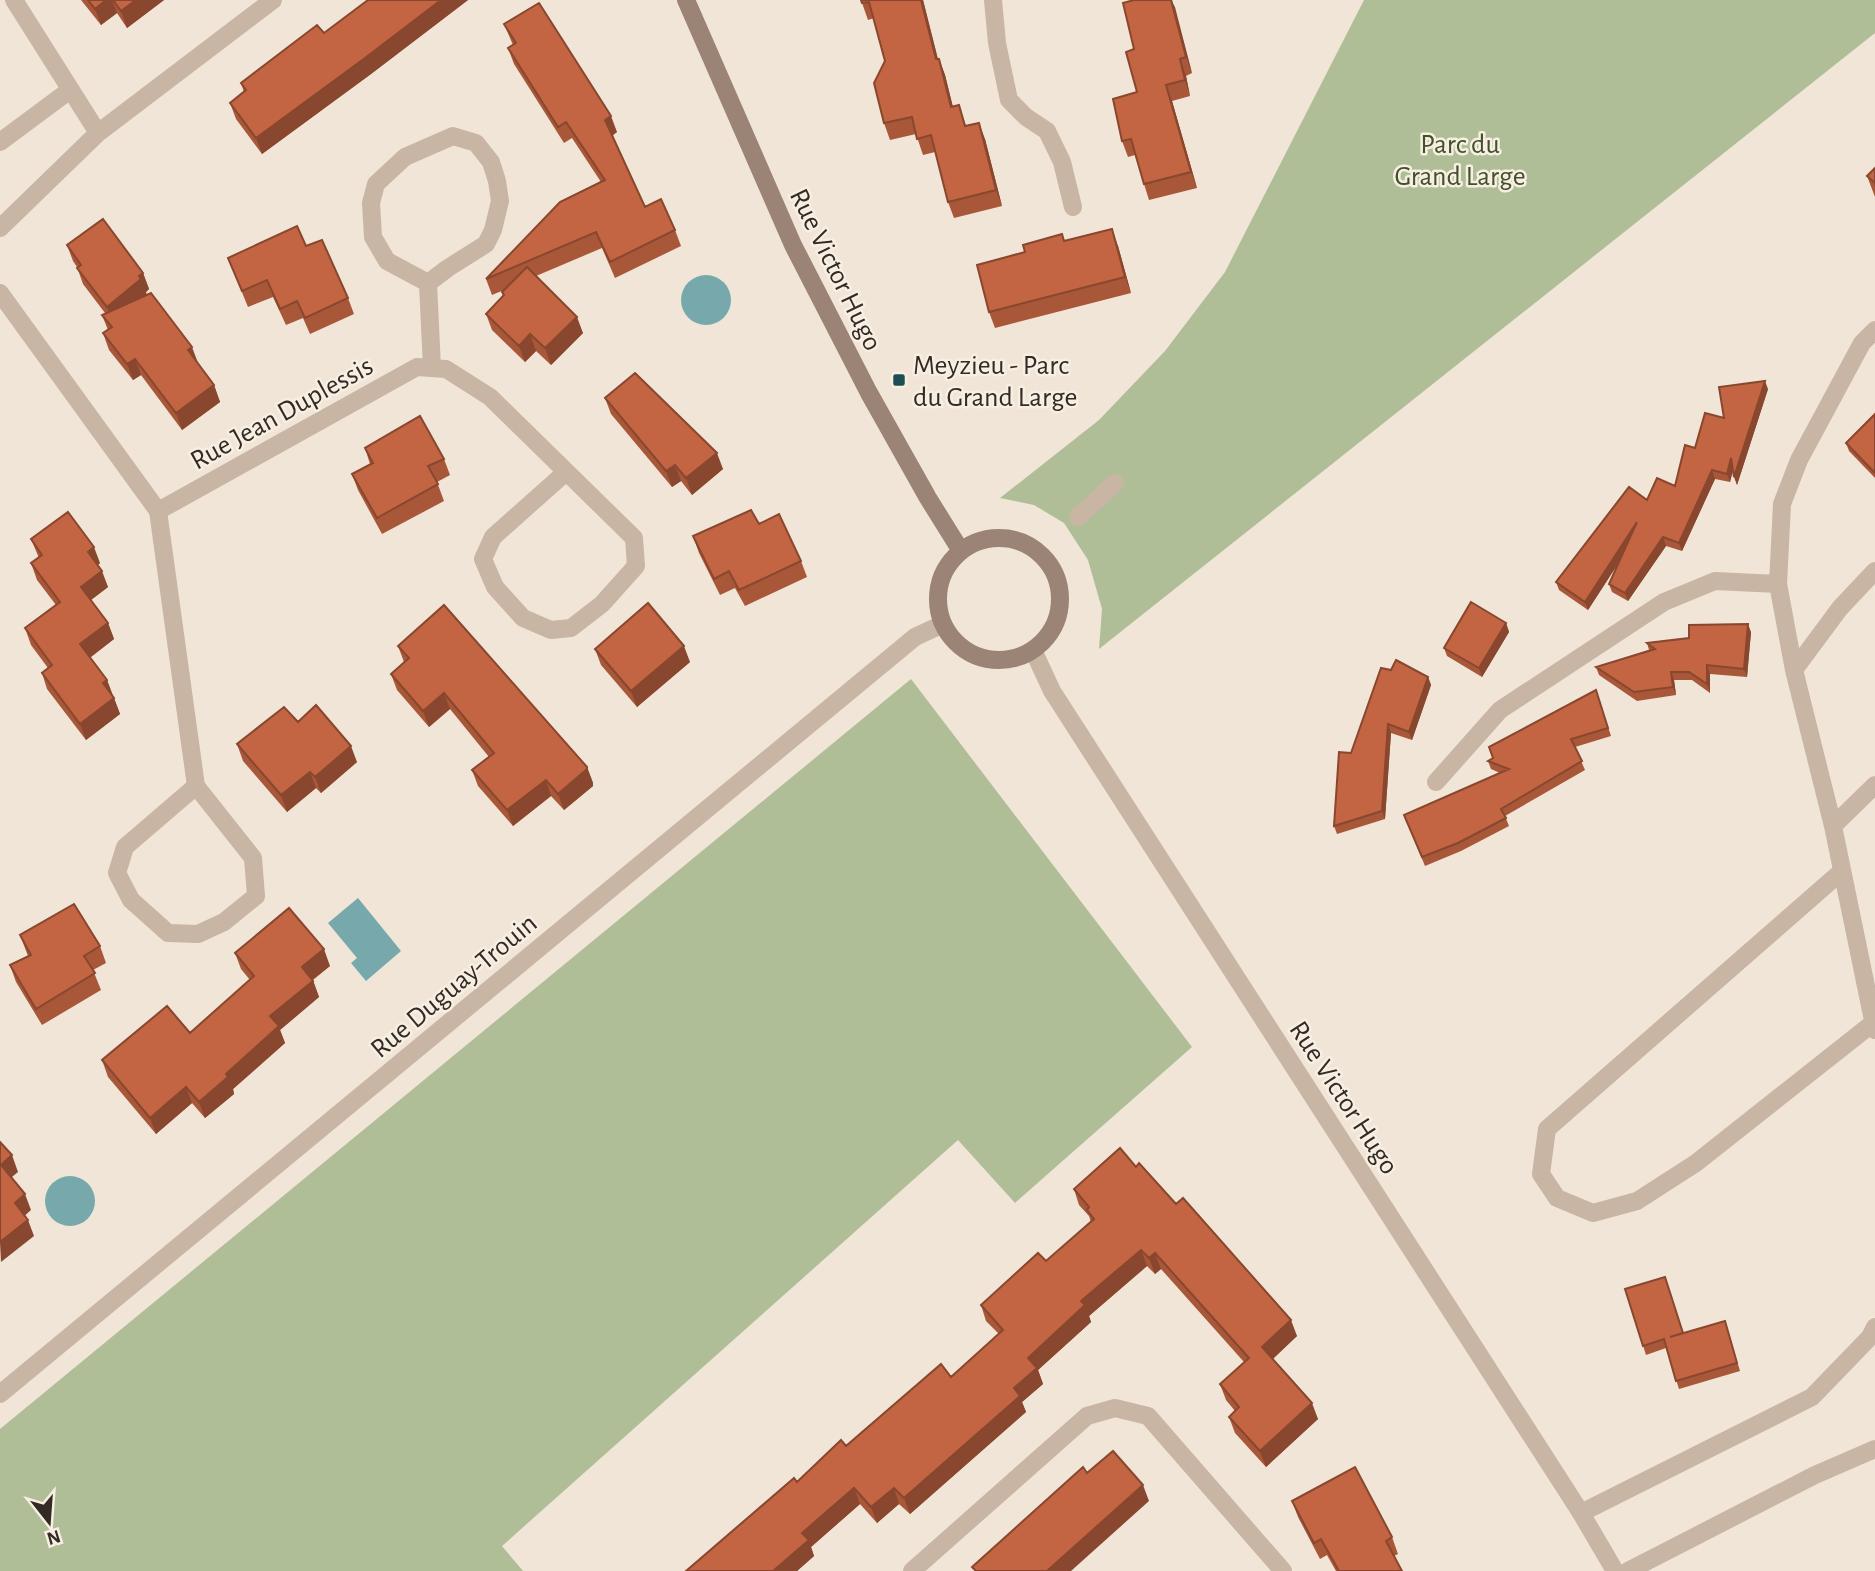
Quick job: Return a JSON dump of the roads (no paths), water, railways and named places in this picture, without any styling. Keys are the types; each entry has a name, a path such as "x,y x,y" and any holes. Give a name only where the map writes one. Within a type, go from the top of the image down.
{"street":[{"path":"14,0 98,133"},
{"path":"0,228 98,133 273,0"},
{"name":"Rue Victor Hugo","path":"686,0 793,246 869,393 961,551"},
{"path":"993,0 997,43 1009,100 1026,117 1047,131 1062,162 1073,207"},
{"path":"0,142 70,90"},
{"path":"453,136 476,143 491,162 500,201 493,230 486,244 428,283 387,261 373,237 371,203 376,184 405,157 453,136"},
{"path":"428,283 432,368 446,369 490,397 634,538 636,566 602,604 571,628 551,630 523,618 495,587 483,559 493,537 566,472"},
{"path":"0,293 158,511 195,786 253,858 256,896 224,922 198,934 168,933 131,900 117,873 125,847 195,786"},
{"path":"1842,871 1547,1129 1541,1174 1557,1198 1592,1213 1637,1201 1696,1163 1874,1026 1872,996 1794,670 1778,584 1782,504 1799,460 1861,343 1875,330"},
{"name":"Rue Jean Duplessis","path":"158,511 417,367 432,368"},
{"path":"1078,517 1115,484"},
{"path":"998,538 1018,541 1035,550 1049,564 1058,581 1061,600 1057,620 1048,637 1033,650 1014,659 992,661 972,654 955,642 943,624 938,604 940,584 948,566 961,551 978,542 998,538"},
{"path":"1794,670 1840,608 1875,571"},
{"path":"1436,782 1500,710 1664,602 1715,581 1778,584"},
{"name":"Rue Duguay-Trouin","path":"0,1394 915,637 943,624"},
{"name":"Rue Victor Hugo","path":"1033,650 1052,691 1581,1513 1615,1571"},
{"path":"1833,826 1875,785"},
{"path":"1581,1513 1812,1397 1870,1337 1875,1326"},
{"path":"912,1571 1087,1416 1115,1408 1148,1416 1283,1571"},
{"path":"1628,1571 1815,1475 1875,1449"}],"water":[{"path":"706,275 724,282 731,300 724,318 706,325 688,318 681,300 688,282"},
{"path":"358,898 401,951 366,981 351,963 357,958 328,923"},
{"path":"70,1176 88,1183 95,1201 88,1219 70,1226 52,1219 45,1201 52,1183"}],"place":[{"name":"Meyzieu - Parc du Grand Large","path":"899,380"}],"park label":[{"name":"Parc du Grand Large","path":"1460,159"}]}
